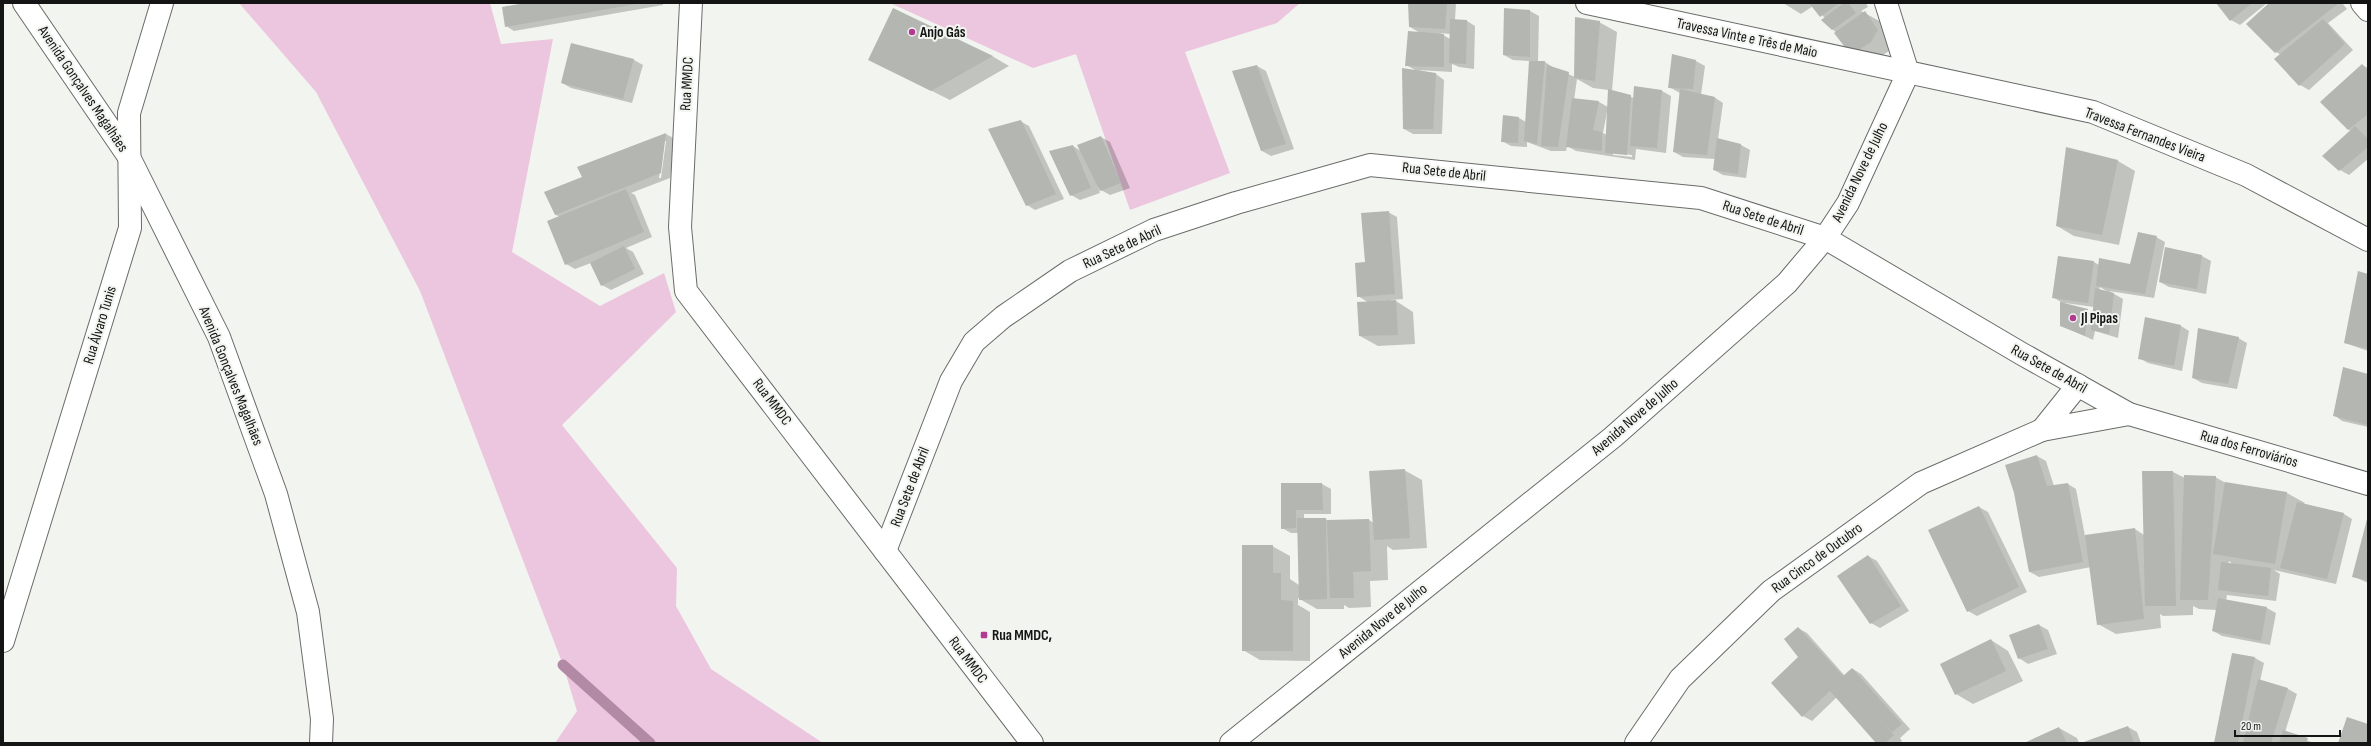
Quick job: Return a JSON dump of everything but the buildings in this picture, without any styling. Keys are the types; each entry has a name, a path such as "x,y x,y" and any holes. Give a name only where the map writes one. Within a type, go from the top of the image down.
{"street":[{"name":"Avenida Gonçalves Magalhães","path":"24,3 129,157 219,337 276,494 308,612 322,719 322,743"},
{"name":"Rua Álvaro Tunis","path":"3,641 130,228 130,112 162,3"},
{"name":"Rua MMDC","path":"691,3 680,227 686,291 1032,743"},
{"name":"Travessa Vinte e Três de Maio","path":"1587,3 1908,73"},
{"path":"1886,3 1908,73"},
{"path":"2362,3 2368,10"},
{"name":"Avenida Nove de Julho","path":"1231,743 1613,437 1787,282 1825,238 1848,203 1908,73"},
{"name":"Travessa Fernandes Vieira","path":"1908,73 2093,112 2246,175 2368,240"},
{"name":"Rua Sete de Abril","path":"885,551 951,381 974,342 1003,318 1070,272 1154,230 1236,203 1370,165 1701,198 1825,238 2129,414"},
{"name":"Rua Cinco de Outubro","path":"2042,430 2078,385"},
{"name":"Rua Cinco de Outubro","path":"1636,743 1680,679 1771,591 1921,482 2042,430 2129,414"},
{"name":"Rua dos Ferroviários","path":"2129,414 2368,484"}],"shaded area":[{"path":"239,3 490,3 501,44 553,39 512,252 600,306 664,273 676,312 562,425 677,568 676,606 711,669 823,743 555,743 577,711 563,665 420,291 316,92"},
{"path":"890,3 1300,3 1277,23 1185,52 1230,173 1130,210 1076,54 1033,68"}],"waterway":[{"path":"563,665 650,743"}],"place":[{"name":"Anjo Gás","path":"912,32"},
{"name":"Jl Pipas","path":"2073,318"},
{"name":"Rua MMDC,","path":"984,635"}]}
